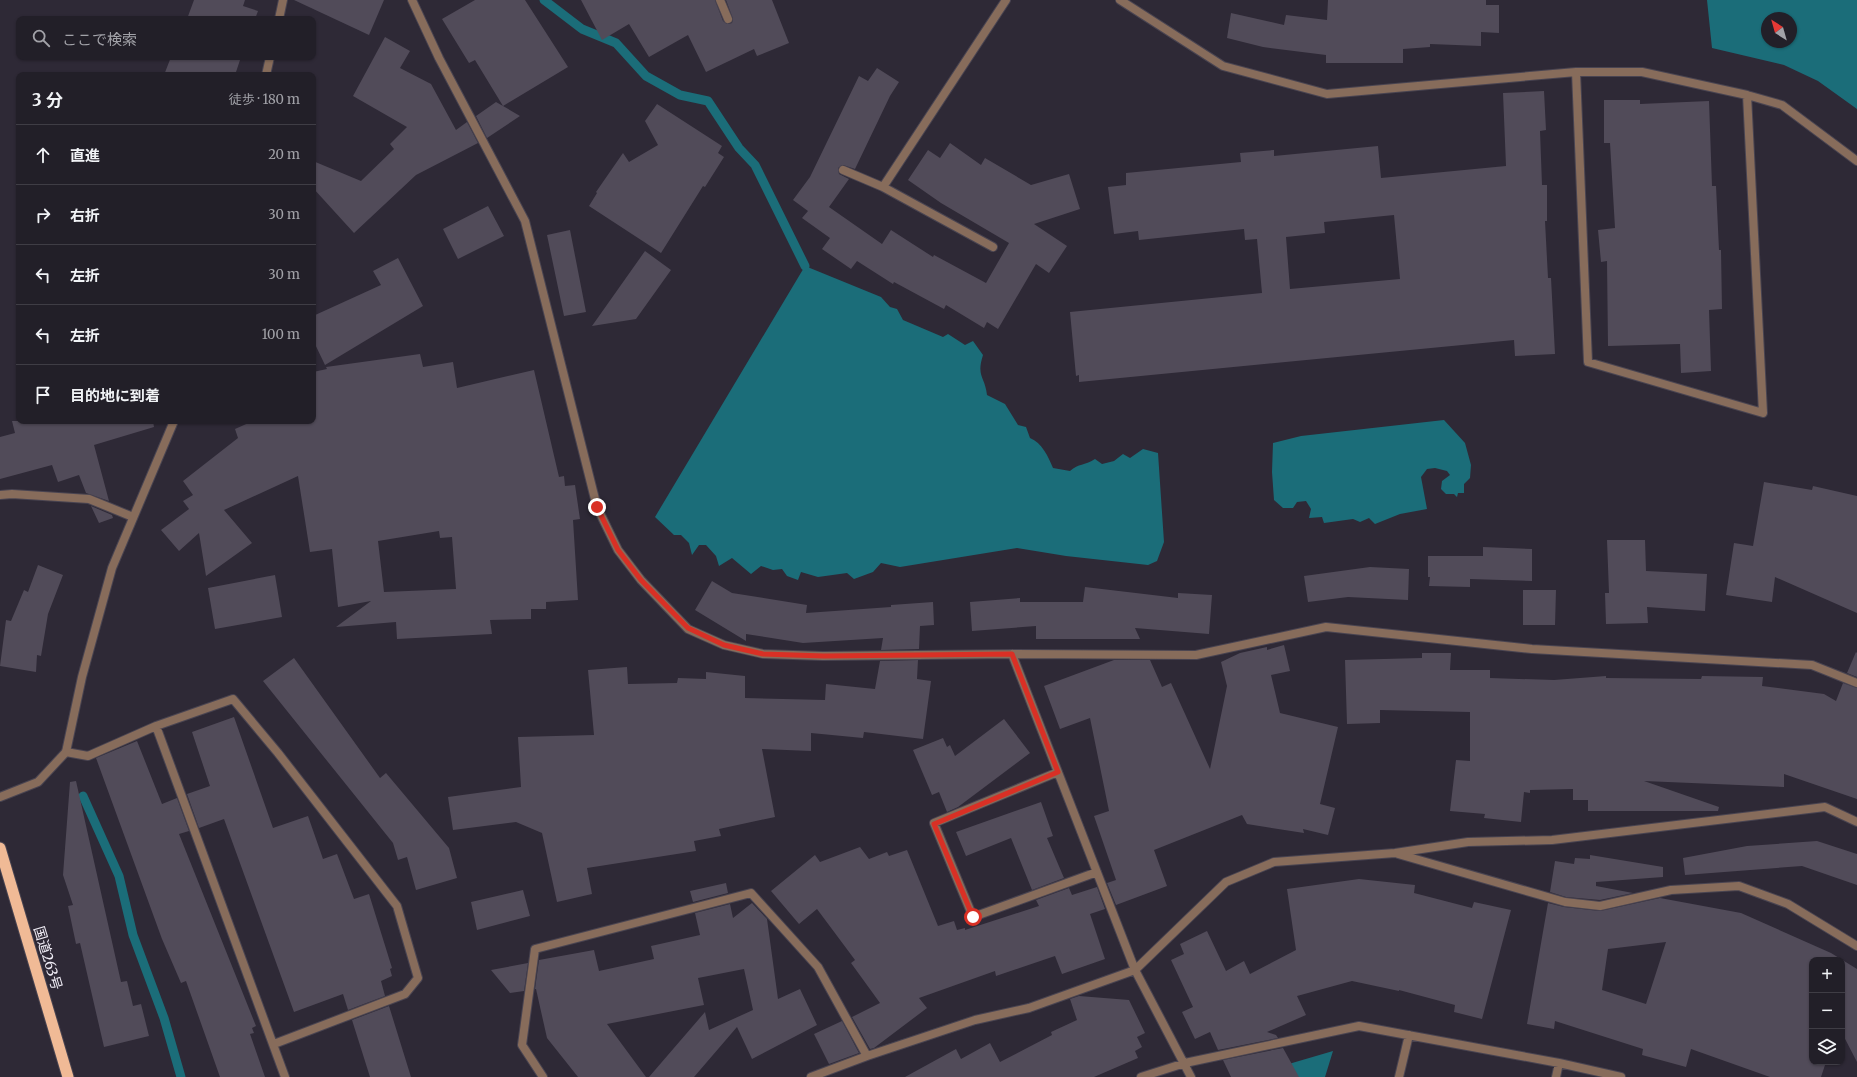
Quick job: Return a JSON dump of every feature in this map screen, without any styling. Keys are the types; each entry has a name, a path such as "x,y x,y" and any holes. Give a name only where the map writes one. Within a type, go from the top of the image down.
{"highway":[{"name":"国道263号","path":"0,848 66,1075"}],"street":[{"path":"280,16 283,0"},
{"path":"412,0 439,58 525,221 597,507 618,550 641,580 688,628 724,645 763,654 831,656 1012,654 1196,655 1326,627 1532,648 1812,665 1857,684"},
{"path":"720,0 728,19"},
{"path":"883,187 1006,0"},
{"path":"1120,0 1223,66 1327,94 1576,72 1642,72 1747,95 1782,105 1857,161"},
{"path":"267,72 269,60"},
{"path":"1576,72 1588,362 1763,414 1747,95"},
{"path":"843,170 883,187 993,247"},
{"path":"0,797 38,782 66,752 82,677 112,568 173,424"},
{"path":"0,495 12,494 89,499 133,517"},
{"path":"1012,654 1135,970 1191,1077"},
{"path":"66,752 88,756 156,726 233,699 278,753 397,906 418,978 405,994 274,1044"},
{"path":"156,726 285,1077"},
{"path":"1058,772 934,824 973,917 1097,872"},
{"path":"811,1077 975,1020 1029,1008 1135,970 1226,882 1274,862 1395,853 1468,842 1552,840 1825,806 1857,822"},
{"path":"1395,853 1565,902 1600,906 1671,890 1739,886 1788,904 1857,946"},
{"path":"543,1077 522,1045 535,950 751,893 818,967 868,1056"},
{"path":"1141,1077 1185,1063 1359,1026 1559,1063 1621,1077"},
{"path":"1398,1077 1409,1035"},
{"path":"1556,1077 1559,1063"}],"water":[{"path":"1707,0 1857,0 1857,109 1818,81 1784,65 1712,48"},
{"path":"805,266 881,297 890,307 897,309 903,320 943,337 948,334 965,345 973,341 983,355 980,368 987,395 1005,404 1018,425 1026,427 1030,438 1038,443 1047,455 1053,468 1070,471 1095,459 1102,464 1114,461 1123,454 1130,458 1143,449 1158,453 1164,542 1157,561 1148,565 1066,556 1017,548 900,567 881,563 873,572 854,579 847,573 818,577 801,572 798,580 787,576 782,569 773,570 761,566 751,574 732,558 719,566 716,556 706,545 699,545 692,555 689,543 681,535 674,535 655,517"},
{"path":"1444,420 1465,443 1471,465 1470,478 1464,484 1464,493 1458,493 1457,497 1454,494 1446,494 1441,489 1442,481 1450,475 1447,471 1435,468 1427,469 1421,477 1427,509 1400,514 1375,524 1369,518 1360,522 1353,519 1324,523 1322,517 1309,518 1311,509 1306,501 1297,502 1293,508 1283,508 1274,500 1272,472 1273,443 1301,436"},
{"path":"1333,1051 1325,1077 1244,1077"}],"building":[{"path":"194,0 245,0 243,6 258,11 256,16 188,16"},
{"path":"294,0 384,0 369,35"},
{"path":"475,0 525,0 568,67 503,106 475,60 469,63 442,19"},
{"path":"581,0 715,0 723,21 728,24 732,23 733,19 726,0 772,0 789,43 757,56 754,49 706,72 688,35 649,57 629,24 602,40"},
{"path":"1328,0 1486,0 1486,5 1499,5 1499,33 1481,32 1481,46 1430,44 1430,47 1403,49 1403,63 1326,63 1326,55 1263,47 1227,38 1231,13 1284,25 1286,15 1327,20"},
{"path":"385,37 410,51 400,68 431,84 456,130 467,122 478,143 416,175 354,233 316,191 316,162 361,181 394,149 390,144 407,127 353,96"},
{"path":"170,60 240,60 236,72 165,72"},
{"path":"877,68 899,82 890,96 855,169 843,165 838,168 839,174 849,179 829,207 882,244 891,230 933,257 934,255 986,283 1009,243 941,203 908,180 928,150 940,158 950,143 981,165 985,158 1031,185 1069,174 1080,209 1034,224 1067,246 1049,273 1036,264 998,329 987,322 984,328 946,305 944,309 894,282 893,284 857,261 851,269 822,249 830,238 802,218 808,211 793,200 810,177 859,76 868,81"},
{"path":"1544,91 1546,130 1540,131 1542,185 1547,185 1547,221 1545,221 1548,278 1551,278 1555,354 1515,356 1514,340 1079,382 1079,375 1076,376 1070,312 1262,293 1257,239 1245,240 1244,229 1139,240 1138,231 1114,234 1108,187 1126,185 1126,173 1241,162 1240,153 1274,150 1274,156 1378,146 1381,178 1506,166 1503,93","holes":["1394,215 1400,279 1290,289 1286,237 1325,233 1324,222"]},
{"path":"1604,100 1640,100 1640,104 1709,101 1712,186 1716,186 1719,250 1721,250 1722,309 1709,310 1711,371 1681,373 1680,344 1608,346 1607,261 1601,262 1598,230 1615,228 1610,143 1604,143"},
{"path":"496,102 520,116 487,138 476,116"},
{"path":"657,104 722,146 718,153 724,157 705,187 703,186 661,253 589,206 597,193 596,192 623,153 629,162 658,145 645,121"},
{"path":"488,206 504,236 458,259 443,229"},
{"path":"570,230 586,312 564,316 547,235"},
{"path":"645,251 671,270 636,319 592,326"},
{"path":"398,258 423,306 325,365 316,346 316,315 381,285 373,271"},
{"path":"420,354 423,367 453,362 457,388 534,370 559,477 564,476 565,486 575,485 580,519 573,520 578,600 546,602 546,609 531,609 531,619 490,620 492,634 397,639 396,622 336,627 371,601 338,607 332,549 310,552 298,476 224,510 252,543 206,576 199,533 179,551 161,530 189,509 183,501 193,495 183,481 238,438 235,429 246,424 316,424 316,371 327,369 326,367","holes":["439,531 440,538 452,537 456,589 384,592 378,541"]},
{"path":"12,421 16,421 16,424 154,424 154,427 94,445 109,501 86,493 79,475 58,482 52,465 0,479 0,437 15,433"},
{"path":"1764,482 1812,490 1813,486 1857,496 1857,613 1775,577 1772,602 1726,595 1734,543 1753,546"},
{"path":"91,506 112,515 113,518 99,523"},
{"path":"1607,540 1645,540 1646,571 1707,574 1705,611 1647,607 1648,623 1606,624 1605,593 1609,593"},
{"path":"1483,547 1532,549 1532,581 1470,579 1470,587 1429,586 1430,577 1428,577 1428,556 1483,556"},
{"path":"38,565 63,575 48,614 41,656 37,655 36,672 0,666 6,620 11,621 24,590 28,592"},
{"path":"1370,567 1409,569 1408,600 1348,597 1308,602 1304,576"},
{"path":"275,575 282,617 215,629 208,588"},
{"path":"712,581 732,593 807,605 806,613 891,607 891,605 933,602 934,625 920,626 919,649 881,650 883,638 803,643 746,634 746,641 695,610"},
{"path":"1085,587 1178,598 1178,593 1212,595 1209,634 1135,628 1140,639 1036,639 1036,626 972,631 970,602 1020,598 1020,602 1083,602"},
{"path":"1523,590 1556,590 1555,625 1523,625"},
{"path":"1284,645 1290,671 1271,675 1280,713 1338,727 1320,804 1335,808 1328,835 1303,829 1304,833 1247,824 1242,815 1154,850 1167,886 1116,905 1107,883 1116,880 1094,816 1109,811 1090,718 1060,729 1044,686 1114,660 1150,660 1162,687 1171,683 1210,769 1227,686 1221,662 1240,653 1267,647 1267,650"},
{"path":"1856,652 1857,653 1857,677 1847,673"},
{"path":"1422,653 1451,653 1450,670 1490,670 1490,678 1554,680 1606,676 1606,678 1701,679 1702,676 1763,677 1762,686 1824,694 1836,701 1843,683 1857,688 1857,799 1784,774 1784,787 1644,781 1719,807 1718,811 1588,811 1588,800 1573,800 1573,789 1530,790 1530,793 1524,792 1521,822 1484,818 1485,814 1450,811 1456,760 1470,761 1470,712 1380,710 1380,723 1347,724 1345,660 1422,658"},
{"path":"294,658 380,778 386,773 449,848 457,878 416,890 407,857 398,860 393,843 263,681"},
{"path":"918,660 917,679 931,681 923,739 864,732 863,738 811,733 811,751 762,749 775,817 719,829 721,836 694,841 696,851 587,868 592,894 557,902 542,833 516,822 453,830 448,797 521,787 518,737 594,735 588,670 627,667 628,684 677,683 678,678 706,679 706,672 745,676 745,698 825,700 826,684 875,689 880,661"},
{"path":"234,717 273,828 308,816 323,859 337,854 354,899 369,894 392,968 390,969 392,976 381,981 385,996 348,1010 343,994 294,1012 224,819 199,828 187,794 210,786 192,732"},
{"path":"1004,719 1030,753 958,807 947,812 939,792 932,795 913,750 943,738 947,747 950,745 955,756"},
{"path":"137,741 162,804 177,798 189,831 179,834 256,1026 252,1028 254,1033 250,1034 265,1077 220,1077 186,981 181,983 162,939 96,758"},
{"path":"76,781 121,982 127,981 133,1006 141,1004 149,1036 104,1047 80,943 76,944 68,906 73,905 63,875 70,782"},
{"path":"1041,802 1053,836 1047,838 1064,878 1032,890 1011,838 966,856 956,832"},
{"path":"1817,841 1857,854 1857,885 1802,866 1685,875 1683,858 1747,846"},
{"path":"860,847 869,859 887,852 889,856 907,850 938,926 954,921 957,930 965,928 965,930 1039,906 1036,900 1069,888 1072,895 1097,887 1105,909 1090,914 1105,959 1062,974 1055,956 996,976 995,971 919,998 927,1008 874,1048 870,1049 852,1017 880,1003 851,963 855,960 817,909 799,924 771,891 815,855 820,862"},
{"path":"1590,855 1663,867 1663,877 1596,882 1596,886 1633,893 1600,900 1566,897 1550,892 1555,861 1574,864 1575,858 1590,859"},
{"path":"1359,879 1415,885 1414,893 1472,908 1474,902 1511,910 1482,1019 1454,1012 1455,1005 1399,990 1352,981 1297,996 1306,1015 1267,1032 1276,1035 1278,1038 1218,1050 1210,1032 1195,1039 1182,1012 1193,1007 1171,960 1184,954 1180,944 1207,931 1226,971 1244,961 1250,974 1296,950 1287,889"},
{"path":"726,883 728,893 693,902 690,891"},
{"path":"523,890 530,916 477,930 471,902"},
{"path":"1660,898 1741,913 1838,957 1809,957 1809,1065 1825,1065 1821,1077 1770,1077 1691,1049 1686,1067 1642,1055 1643,1049 1555,1021 1554,1029 1527,1024 1548,903 1564,907 1600,911","holes":["1666,942 1646,1004 1602,990 1608,949"]},
{"path":"752,903 767,919 778,999 800,989 817,1025 752,1059 737,1027 694,1077 649,1077 705,1012 709,1030 753,1010 744,969 698,978 704,1005 607,1024 646,1077 578,1077 547,1038 535,989 539,960 594,950 599,971 654,959 651,946 700,935 695,913 730,904 733,918"},
{"path":"1845,962 1857,969 1857,1062 1845,1039"},
{"path":"528,963 524,991 510,993 491,970"},
{"path":"1079,996 1129,1000 1145,1033 1137,1037 1142,1047 1135,1051 1138,1058 1094,1077 905,1077 956,1049 961,1059 990,1043 1000,1062 1052,1035 1051,1032 1077,1020 1070,999"},
{"path":"389,1006 411,1077 370,1077 352,1020"},
{"path":"842,1021 859,1053 829,1064 814,1034"},
{"path":"1283,1048 1299,1077 1231,1077 1223,1060"}],"waterway":[{"path":"544,0 582,29 616,43 646,76 680,95 708,101 739,148 755,165 805,266"},
{"path":"83,796 119,876 133,935 164,1018 181,1077"}],"route":[{"path":"597,507 618,550 641,580 688,628 724,645 763,654 824,656 1012,654 1058,772 934,824 973,917"}]}
